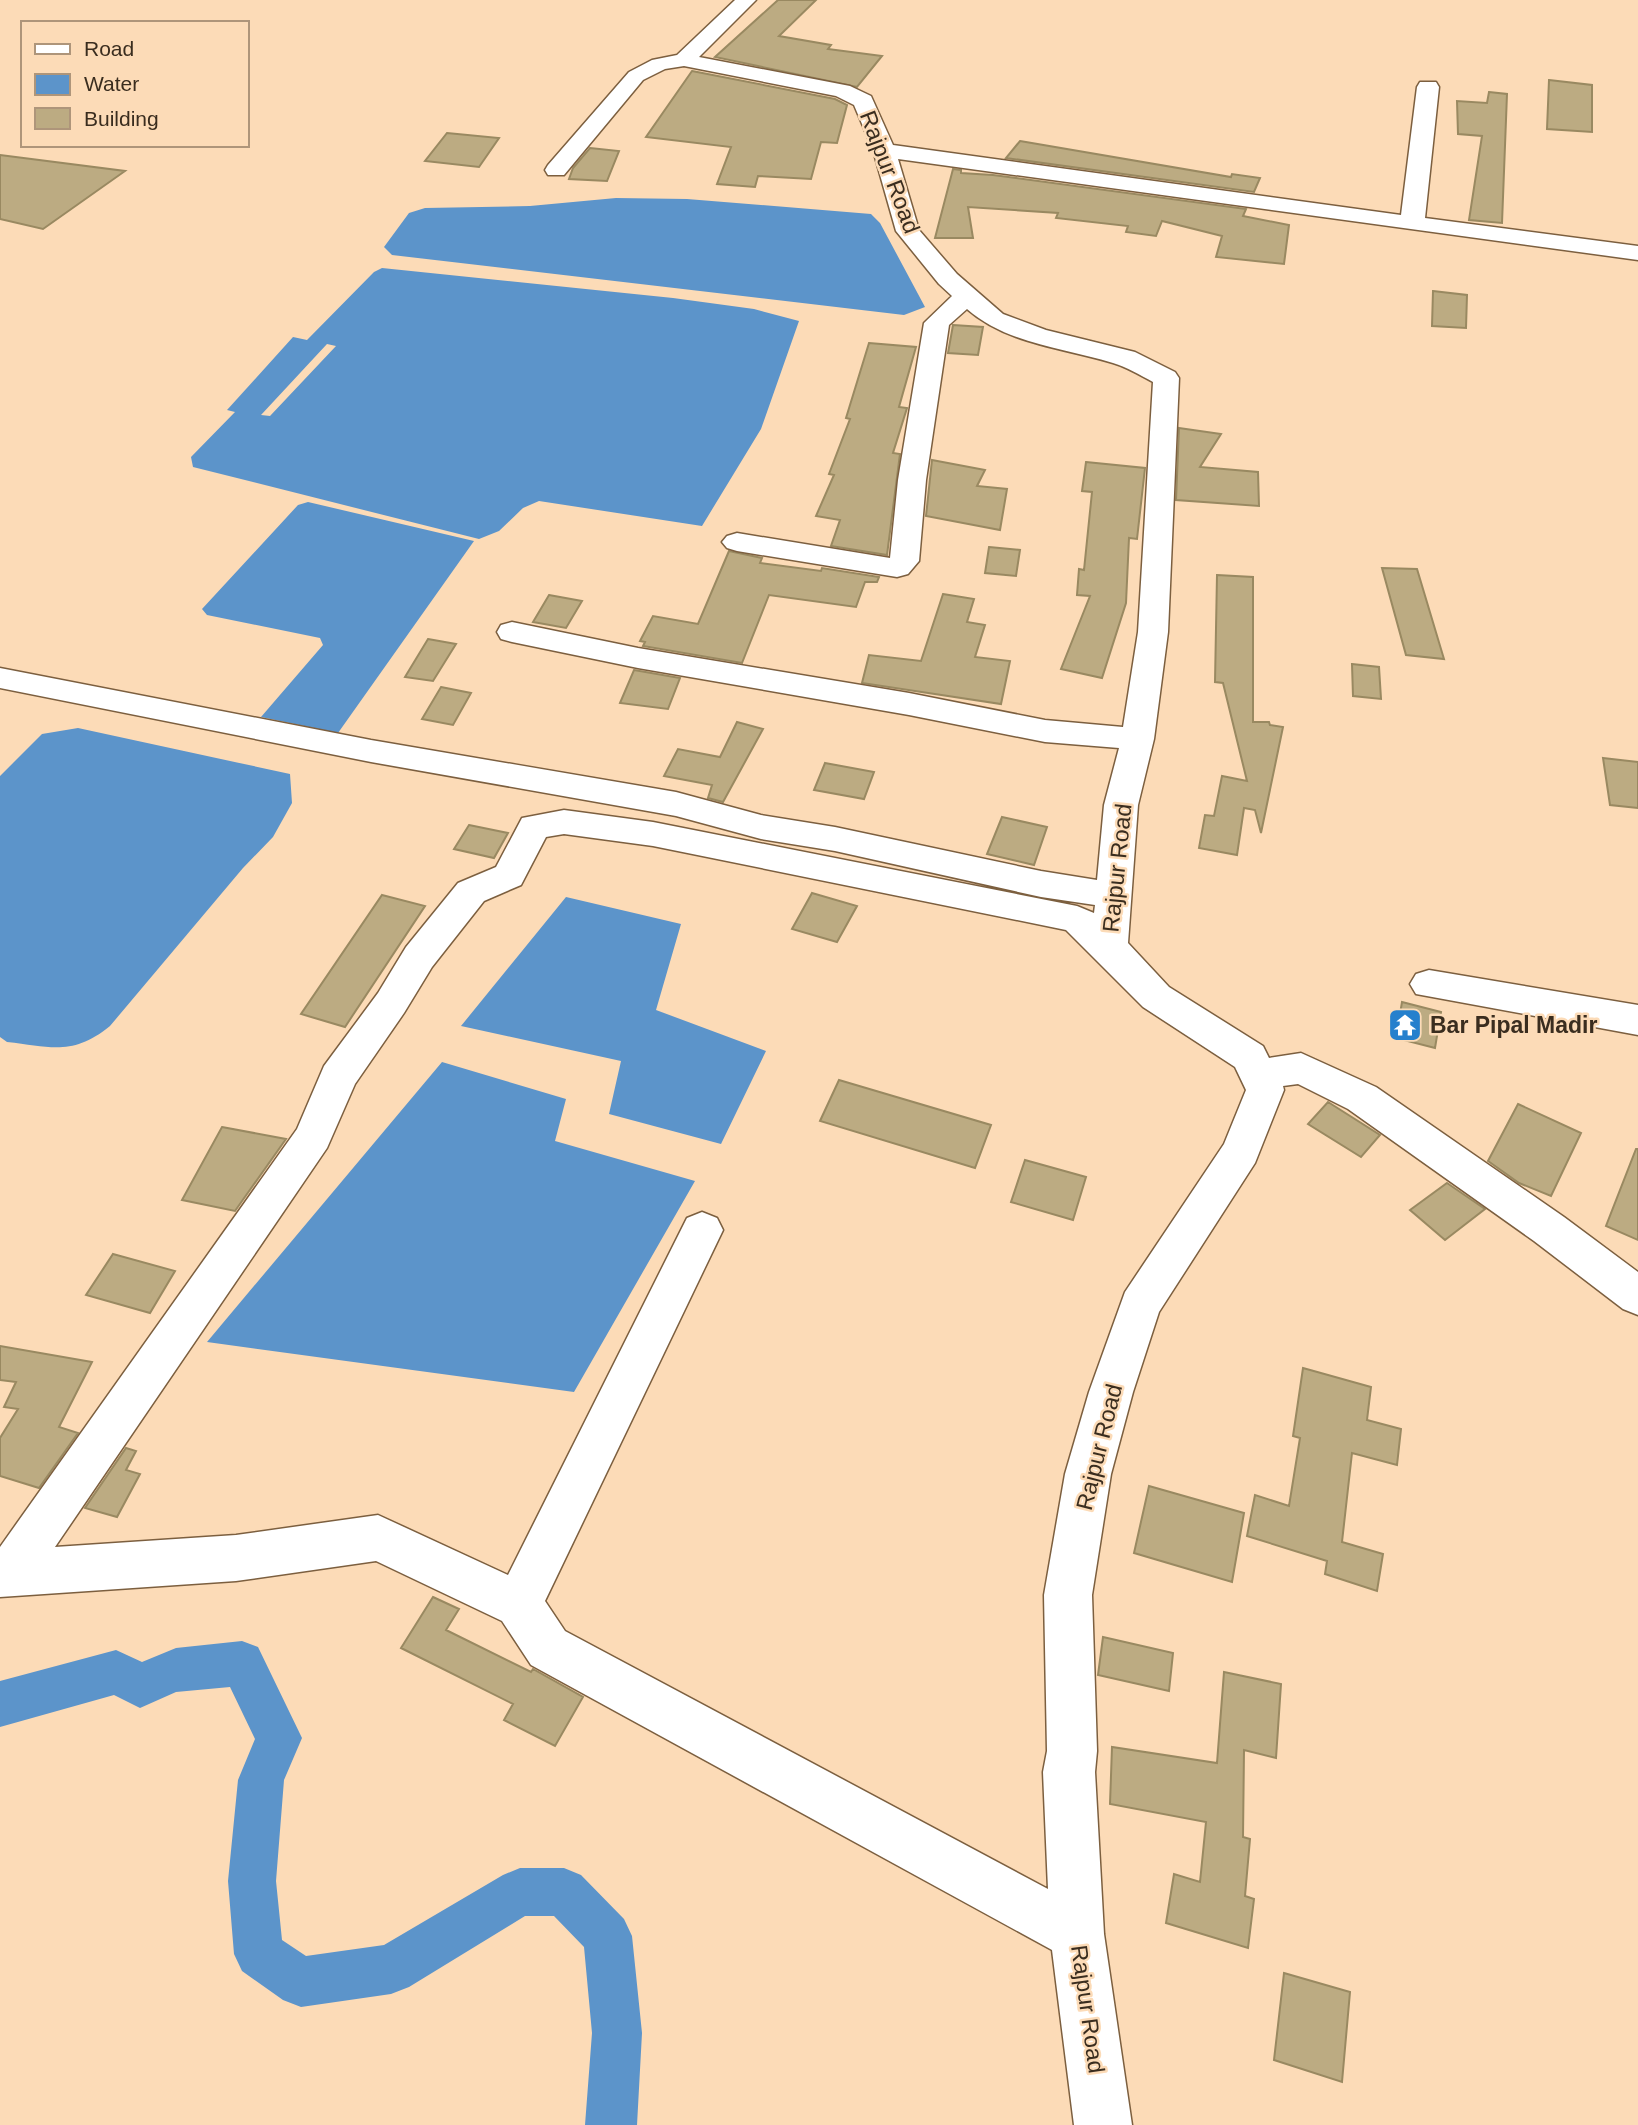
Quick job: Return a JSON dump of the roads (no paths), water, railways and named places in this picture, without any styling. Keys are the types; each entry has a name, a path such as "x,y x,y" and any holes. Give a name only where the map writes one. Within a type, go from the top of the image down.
{"street":[{"path":"556,170 636,76 659,64 684,60 747,0"},
{"name":"Rajpur Road","path":"684,60 842,91 863,102 884,149 908,231 948,279 995,319 1037,335 1126,358 1166,378 1153,632 1138,739 1121,805 1109,947 1156,997 1249,1057 1265,1090 1241,1151 1140,1305 1088,1474 1068,1595 1072,1751 1069,1772 1077,1934 1103,2125"},
{"path":"1406,223 1413,218 1428,87"},
{"path":"884,149 1638,253"},
{"path":"737,542 897,568 904,561 912,480 937,323 967,296"},
{"path":"512,632 638,658 909,704 1045,731 1138,739"},
{"path":"0,678 289,736 676,804 761,827 835,839 1029,882 1114,895"},
{"path":"5,1574 313,1137 338,1077 391,1003 419,957 471,892 509,876 534,827 564,822 653,835 1077,919 1125,963"},
{"path":"1429,984 1638,1020"},
{"path":"1259,1076 1301,1068 1362,1098 1549,1229 1638,1296"},
{"path":"519,1604 702,1230"},
{"path":"5,1574 236,1558 377,1538 519,1604 548,1648 1077,1934"}],"water":[{"path":"616,198 687,199 871,214 880,223 925,307 904,315 392,255 384,247 409,213 425,208 530,206"},
{"path":"382,268 673,298 754,309 799,321 761,429 702,526 539,501 523,508 499,531 479,539 193,467 191,457 235,412 227,410 293,337 307,340 374,272","holes":["327,344 336,346 270,416 261,415"]},
{"path":"308,502 474,541 338,733 261,717 323,645 320,638 207,615 202,609 298,505"},
{"path":"78,728 290,774 292,803 273,837 243,868 110,1026 97,1036 73,1046 50,1047 7,1042 0,1037 0,776 42,734"},
{"path":"566,897 681,924 656,1010 766,1051 721,1144 609,1114 621,1061 461,1026"},
{"path":"442,1062 566,1099 555,1141 695,1181 574,1392 207,1342"}],"waterway":[{"path":"0,1704 116,1672 140,1685 176,1670 242,1663 279,1738 261,1780 252,1881 259,1954 301,1982 391,1969 520,1892 564,1892 607,1936 617,2033 611,2125"}],"place":[{"name":"Bar Pipal Madir","path":"1405,1025"}]}
